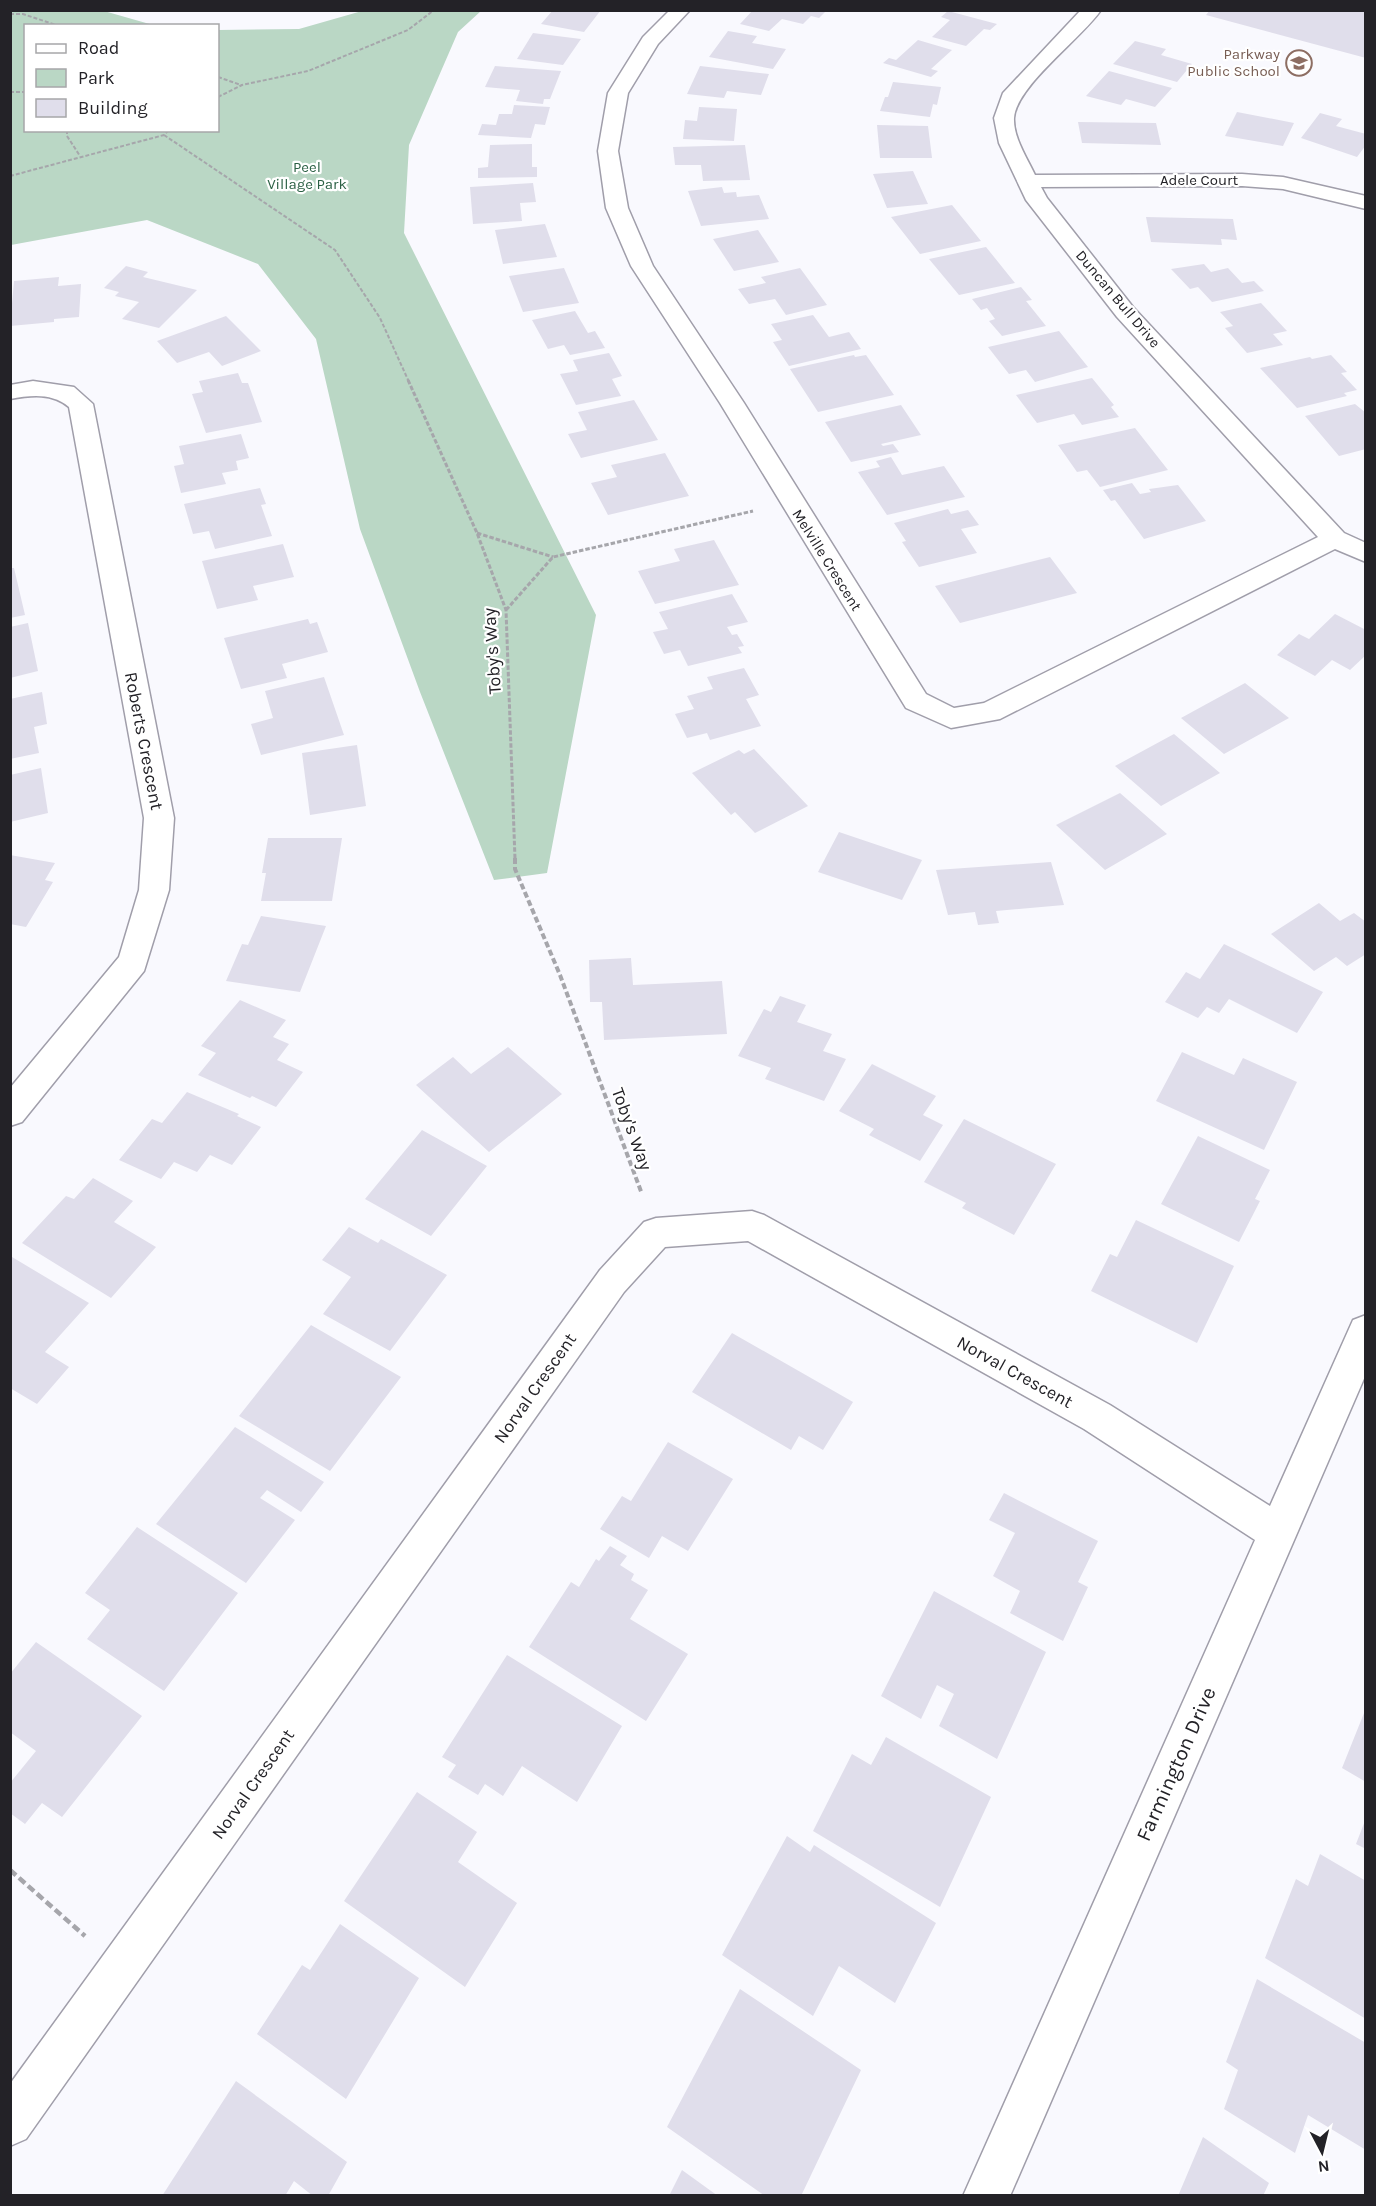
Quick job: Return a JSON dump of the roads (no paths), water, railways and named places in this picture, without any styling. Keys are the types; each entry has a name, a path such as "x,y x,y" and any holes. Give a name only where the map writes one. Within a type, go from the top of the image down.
{"street":[{"name":"Melville Crescent","path":"681,10 650,41 618,93 608,151 617,208 642,266 732,403 916,701 951,718 990,712 1335,539"},
{"name":"Duncan Bull Drive","path":"1092,10 1013,93 1004,118 1009,143 1037,200 1125,312 1335,539 1365,554"},
{"name":"Adele Court","path":"1029,182 1242,180 1283,183 1365,203"},
{"name":"Roberts Crescent","path":"10,392 33,388 66,392 81,404 159,818 154,890 133,962 10,1112"},
{"name":"Norval Crescent","path":"10,2123 612,1281 656,1233 752,1226 1097,1417 1278,1533"},
{"name":"Farmington Drive","path":"986,2196 1365,1331"}],"place":[{"name":"Parkway Public School","path":"1299,63"}],"park label":[{"name":"Peel Village Park","path":"307,176"}]}
